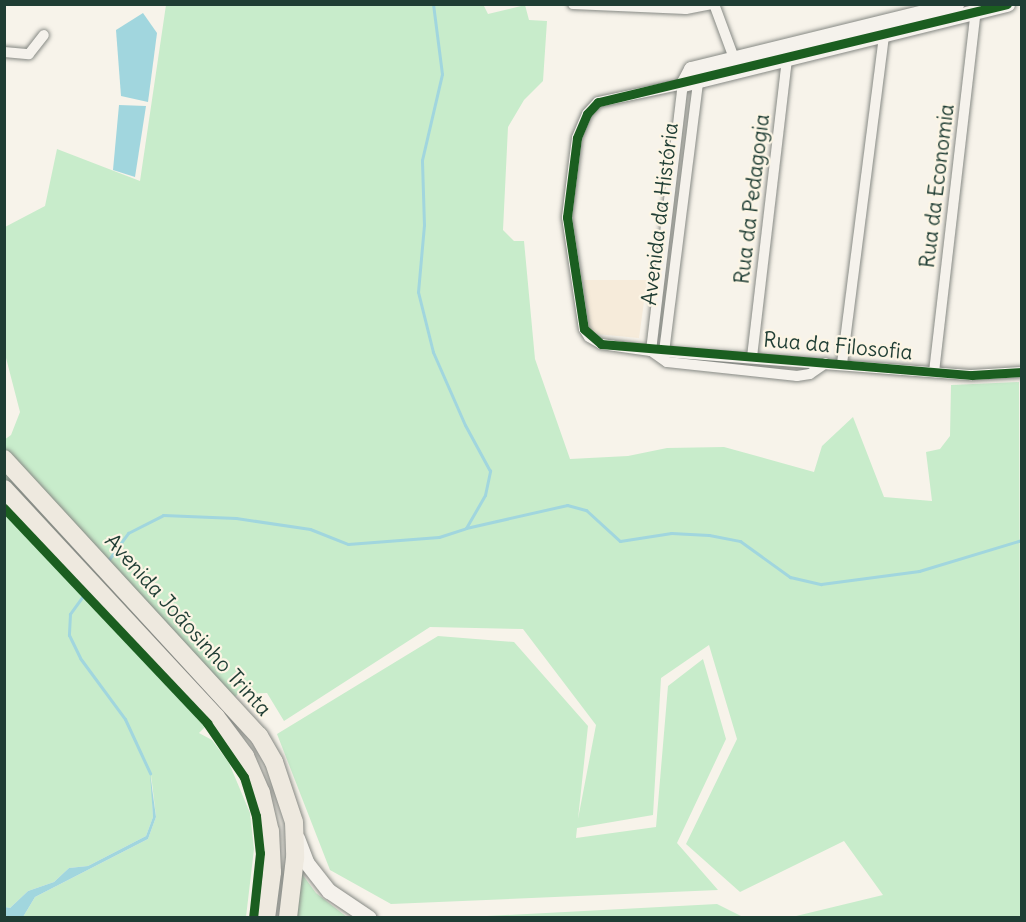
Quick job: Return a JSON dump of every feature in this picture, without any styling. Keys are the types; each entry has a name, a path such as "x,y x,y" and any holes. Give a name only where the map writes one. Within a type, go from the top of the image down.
{"main road":[{"name":"Avenida Joãosinho Trinta","path":"4,459 231,702 274,762 296,834 288,918"},
{"name":"Avenida Joãosinho Trinta","path":"4,489 216,717 245,756 267,814 272,872 266,918"}],"street":[{"path":"573,4 686,9 713,4 734,58"},
{"path":"651,351 601,344 584,329 567,217 577,138 594,104 629,93 698,81 788,51 956,4"},
{"path":"683,84 688,71 734,58 884,35 976,8 1007,4"},
{"name":"Rua da Economia","path":"934,372 976,8"},
{"path":"4,52 29,54 44,35"},
{"path":"842,364 884,35"},
{"name":"Rua da Pedagogia","path":"752,357 788,51"},
{"name":"Avenida da História","path":"664,352 698,81"},
{"name":"Avenida da História","path":"651,351 683,84"},
{"name":"Rua da Filosofia","path":"651,351 934,372 1022,372"},
{"name":"Rua da Filosofia","path":"651,351 667,362 797,376 810,374 826,363"},
{"path":"296,834 306,862 329,891 369,918"}],"shaded area":[{"path":"584,280 647,280 639,338 596,334 585,328"}],"green space":[{"path":"483,4 488,14 525,5 529,20 547,21 543,81 524,100 508,127 503,230 514,241 524,241 535,359 570,459 628,456 667,448 724,447 814,472 822,446 853,417 884,497 932,501 926,452 940,449 950,436 951,385 1019,382 1021,917 792,917 883,895 844,841 740,892 686,844 737,739 709,645 661,678 653,815 577,828 576,838 656,827 668,686 703,659 726,739 677,843 718,890 391,904 330,870 277,734 438,636 514,642 588,726 578,819 596,725 523,629 430,627 284,721 267,693 238,694 199,733 212,740 229,763 250,813 254,849 246,917 23,917 35,897 148,839 156,817 151,774 153,817 146,836 88,866 69,868 54,882 28,891 10,908 5,907 4,440 11,435 20,412 5,354 5,227 45,206 57,149 140,181 166,5"},
{"path":"299,870 316,893 347,917 293,918"},
{"path":"717,904 743,917 468,917"}],"water":[{"path":"143,13 157,33 148,102 121,96 116,30"},
{"path":"119,105 146,106 135,177 113,170"},
{"path":"150,773 156,817 148,839 35,897 23,917 5,917 5,907 10,908 28,891 54,882 69,868 88,866 146,836 153,817"}],"waterway":[{"path":"107,562 128,533 163,515 236,518 310,529 348,544 439,537 466,528 485,495 490,471 465,425 433,352 418,292 424,225 422,160 442,74 433,4"},
{"path":"466,528 567,505 586,510 620,541 671,533 709,535 740,541 790,577 821,584 919,571 1022,540"},
{"path":"88,589 70,614 69,635 80,658 125,719 150,773"}],"cycle path":[{"path":"1007,4 598,102 587,114 577,138 567,217 584,329 601,344 972,375 1022,372"},
{"path":"4,508 207,723 244,777 256,816 260,853 253,918"}]}
